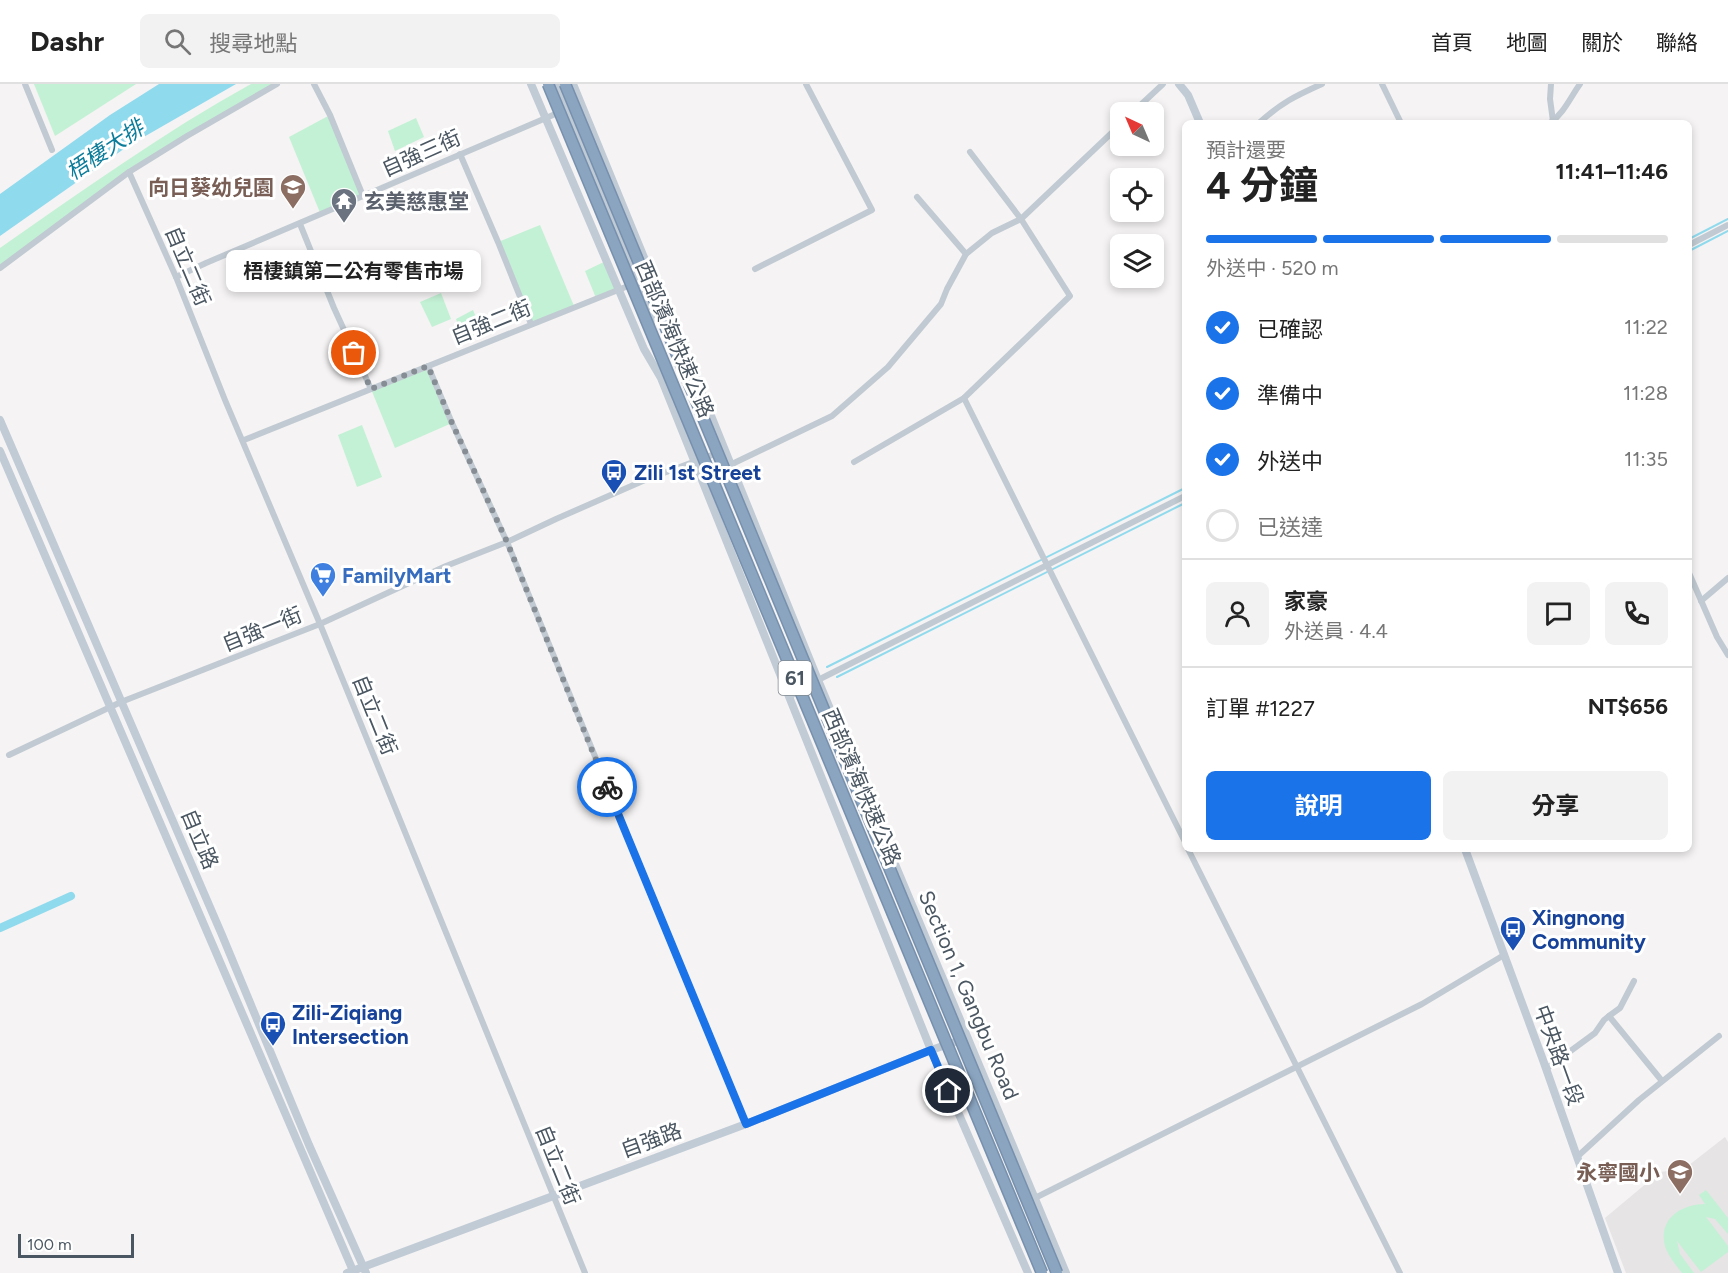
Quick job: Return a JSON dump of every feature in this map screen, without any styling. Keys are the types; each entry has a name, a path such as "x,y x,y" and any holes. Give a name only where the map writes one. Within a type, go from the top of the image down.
{"highway":[{"name":"西部濱海快速公路","path":"548,84 1042,1273"},
{"name":"西部濱海快速公路","path":"565,84 1057,1273"}],"street":[{"path":"25,84 52,150"},
{"path":"0,268 129,172 277,84"},
{"path":"314,84 330,115 363,196"},
{"name":"Section 1, Gangbu Road","path":"531,84 644,349 661,378 931,1050 1028,1273"},
{"name":"Section 1, Gangbu Road","path":"557,84 648,306 661,378"},
{"name":"Section 1, Gangbu Road","path":"573,84 726,449 818,680 1066,1273"},
{"path":"755,269 872,210 806,84"},
{"path":"1144,102 1163,84"},
{"path":"1179,84 1188,95 1199,120"},
{"path":"1262,120 1288,99 1322,84"},
{"path":"1382,84 1400,120"},
{"path":"1551,84 1551,120"},
{"path":"1553,120 1564,110 1580,84"},
{"name":"自強三街","path":"176,277 580,104"},
{"path":"732,464 832,416 888,367 941,304 946,289 966,255 992,233 1021,219 1110,134"},
{"path":"854,462 964,398 1070,296 1021,219 970,152"},
{"path":"460,154 531,324"},
{"name":"自立二街","path":"129,172 244,440 585,1273"},
{"path":"917,197 966,255"},
{"path":"300,224 334,308 371,389"},
{"path":"1692,243 1728,225"},
{"name":"自強二街","path":"244,440 652,277"},
{"name":"Section 1, Gangbu Road","path":"648,306 690,365"},
{"path":"428,366 507,542 746,1124"},
{"path":"964,398 1182,836"},
{"name":"自立路","path":"0,420 222,935 309,1145 365,1270"},
{"name":"自強一街","path":"9,755 121,702 320,624 446,566 507,542 645,480 726,449"},
{"name":"自立路","path":"0,451 351,1272"},
{"path":"789,696 1182,498"},
{"path":"1701,601 1728,578"},
{"path":"1692,580 1717,637 1728,655"},
{"path":"1189,852 1400,1273"},
{"name":"中央路一段","path":"1466,852 1618,1273"},
{"path":"1035,1198 1422,1004 1504,955"},
{"path":"1546,1069 1594,1033 1599,1025 1620,1008 1634,981"},
{"path":"1609,1016 1662,1081"},
{"path":"1577,1157 1639,1100 1719,1036"},
{"name":"自強路","path":"351,1272 365,1270 967,1037"}],"shaded area":[{"name":"永寧國小","path":"1725,1137 1728,1142 1728,1273 1626,1273 1605,1218 1660,1172 1684,1169"}],"green space":[{"path":"34,84 136,84 55,136"},
{"path":"251,84 274,84 140,166 0,267 0,248 155,142"},
{"path":"330,115 363,196 321,215 289,137"},
{"path":"416,118 424,137 395,151 388,131"},
{"path":"540,225 574,306 531,324 498,242"},
{"path":"606,261 618,289 596,298 585,271"},
{"path":"441,293 451,319 432,327 420,302"},
{"path":"473,310 483,335 465,343 456,319"},
{"path":"428,366 452,423 395,448 371,389"},
{"path":"362,425 382,477 357,487 338,435"},
{"path":"1706,1190 1728,1218 1728,1234 1715,1219 1706,1217 1728,1246 1728,1252 1701,1272 1677,1241 1680,1254 1694,1273 1682,1273 1666,1249 1664,1230 1667,1222 1679,1211 1705,1204 1699,1195"}],"water":[{"name":"梧棲大排","path":"159,84 236,84 128,146 0,236 0,194 110,115"}],"waterway":[{"path":"1692,237 1728,219"},
{"path":"1692,249 1728,231"},
{"path":"827,667 1182,490"},
{"path":"837,677 1182,504"},
{"path":"0,928 71,896"}],"way so far":[{"path":"354,353 371,389 428,366 507,542 607,787"}],"place":[{"name":"向日葵幼兒園","path":"293,210"},
{"name":"玄美慈惠堂","path":"344,224"},
{"name":"梧棲鎮第二公有零售市場","path":"354,353"},
{"name":"Zili 1st Street","path":"614,495"},
{"name":"FamilyMart","path":"323,598"},
{"name":"Xingnong Community","path":"1513,952"},
{"name":"Zili-Ziqiang Intersection","path":"273,1047"},
{"name":"永寧國小","path":"1680,1195"}],"route":[{"path":"607,787 746,1124 931,1050 948,1091"}]}
